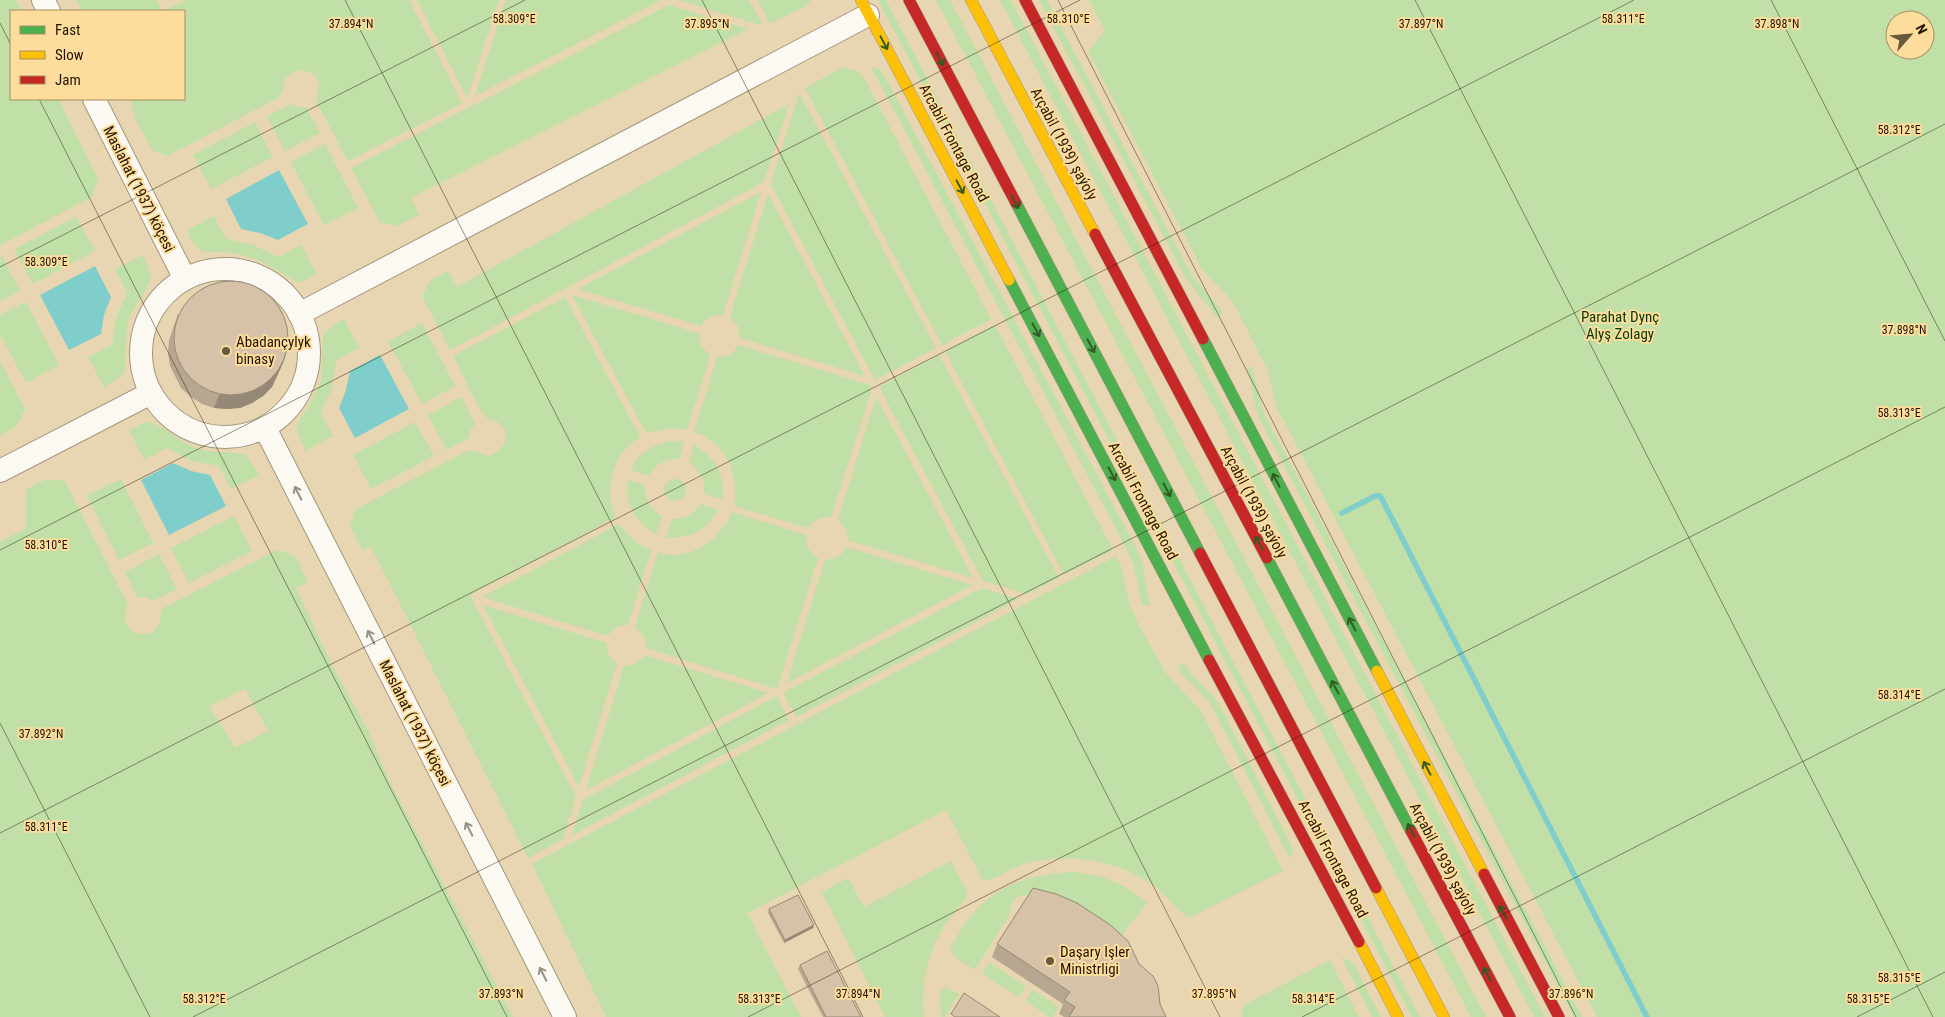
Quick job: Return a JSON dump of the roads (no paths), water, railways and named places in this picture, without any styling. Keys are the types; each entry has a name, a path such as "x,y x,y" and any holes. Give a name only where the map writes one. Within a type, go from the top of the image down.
{"main road":[{"path":"909,0 1444,1017"},
{"name":"Arçabil (1939) şaýoly","path":"971,0 1510,1017"},
{"path":"1024,0 1558,1017"},
{"name":"Arcabil Frontage Road","path":"865,7 1398,1017"}],"street":[{"path":"300,314 865,7"},
{"name":"Maslahat (1937) köçesi","path":"95,100 185,278"},
{"path":"213,270 242,270 263,278 282,290 300,314 309,349 308,371 304,385 288,410 265,428 251,434 222,438 193,432 169,416 151,393 142,365 143,336 153,308 173,286 185,278 213,270"},
{"path":"0,471 151,393"},
{"name":"Maslahat (1937) köçesi","path":"265,428 565,1017"}],"water":[{"path":"279,170 308,224 278,240 260,233 241,229 226,199"},
{"path":"95,266 111,297 104,315 101,334 69,350 40,295"},
{"path":"380,355 409,409 355,438 339,408 346,390 350,371"},
{"path":"173,463 191,471 210,475 226,506 169,535 141,480"}],"waterway":[{"path":"1342,513 1375,496 1380,496 1382,499 1647,1017"}],"place":[{"name":"Abadançylyk binasy","path":"226,351"},
{"name":"Daşary Işler Ministrligi","path":"1050,961"}],"park label":[{"name":"Parahat Dynç Alyş Zolagy","path":"1620,326"}]}
